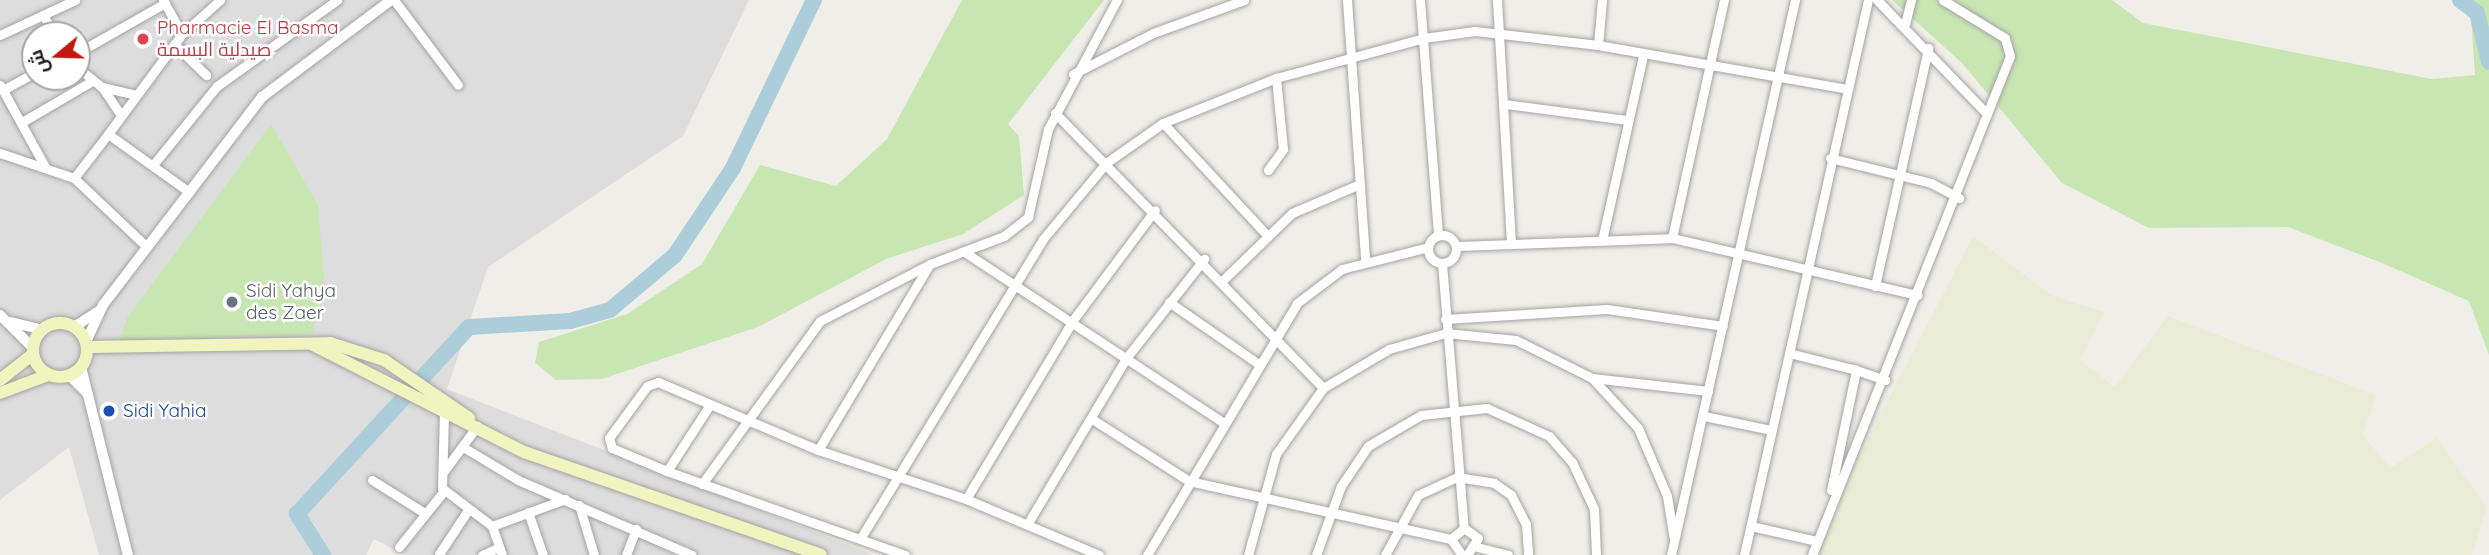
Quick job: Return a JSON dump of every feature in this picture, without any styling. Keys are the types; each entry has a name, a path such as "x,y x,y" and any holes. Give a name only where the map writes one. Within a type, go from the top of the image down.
{"main road":[{"path":"0,380 33,351 42,330 57,323 74,327 86,344 113,351 330,342 384,360 432,398 524,452 640,496 821,555"},
{"path":"82,366 86,344"},
{"path":"311,344 432,398 444,412 477,426"},
{"path":"33,351 48,375"},
{"path":"0,393 48,375 70,376 82,366 113,351"}],"street":[{"path":"0,35 75,0"},
{"path":"74,178 182,34 220,0"},
{"path":"153,165 217,86 325,3 337,0"},
{"path":"86,344 100,310 262,97 393,0 458,85"},
{"path":"702,484 820,321 930,264 965,253 1028,217 1055,113 1072,75 1117,0"},
{"path":"1072,75 1153,33 1244,0"},
{"path":"1347,0 1365,260"},
{"path":"1147,555 1272,336 1321,282 1365,260 1428,247 1438,235 1420,0"},
{"path":"1497,0 1511,241"},
{"path":"1598,45 1602,0"},
{"path":"1672,238 1724,0"},
{"path":"1671,555 1780,77 1794,0"},
{"path":"1744,555 1808,270 1830,158 1868,0"},
{"path":"1877,0 1905,24 1987,114"},
{"path":"1905,24 1911,0"},
{"path":"1829,501 1885,380 1917,295 1959,198 2010,56 2009,42 1943,0"},
{"path":"91,45 164,1 182,34"},
{"path":"43,15 47,21"},
{"path":"860,539 1013,282 1106,163 1163,123 1276,78 1424,38 1500,32 1710,63 1847,89"},
{"path":"174,44 206,75"},
{"path":"1875,286 1927,48"},
{"path":"1603,236 1643,55"},
{"path":"21,78 1,87 45,167"},
{"path":"1268,170 1283,149 1276,78"},
{"path":"22,122 92,81 103,88 136,95"},
{"path":"103,88 121,115"},
{"path":"1504,104 1627,120"},
{"path":"1055,113 1204,259 1221,282 1323,388"},
{"path":"1163,123 1265,233"},
{"path":"108,134 189,192"},
{"path":"0,153 74,178 147,247"},
{"path":"1830,158 1900,174 1959,198"},
{"path":"1221,282 1265,233 1306,205 1360,184"},
{"path":"966,499 1073,320 1155,210"},
{"path":"1438,235 1455,246 1603,236 1672,238 1917,295"},
{"path":"1442,263 1454,256 1455,246"},
{"path":"1428,247 1431,258 1442,263"},
{"path":"965,253 1073,320 1224,423"},
{"path":"1028,523 1127,357 1204,259"},
{"path":"1442,263 1457,477 1464,528"},
{"path":"818,450 930,264"},
{"path":"1169,302 1257,363"},
{"path":"1445,319 1607,309 1723,326"},
{"path":"74,327 100,310"},
{"path":"0,315 10,322 33,351"},
{"path":"10,322 42,330"},
{"path":"1248,555 1262,496 1284,438 1323,388 1389,349 1446,333 1516,340 1592,378 1708,391"},
{"path":"1788,353 1885,380"},
{"path":"82,366 128,555"},
{"path":"1812,555 1829,501 1856,370"},
{"path":"70,376 89,395"},
{"path":"1592,378 1638,428 1667,496 1674,539"},
{"path":"905,555 667,471 612,448 609,438 653,382 818,450 966,499 1028,523 1099,555"},
{"path":"667,471 709,406"},
{"path":"1315,555 1329,512 1368,446 1403,422 1452,408 1514,416 1549,436 1587,489 1598,531 1596,555"},
{"path":"399,547 422,512 443,492 444,412"},
{"path":"1704,416 1771,430"},
{"path":"1092,419 1189,481 1394,529 1451,539 1462,555"},
{"path":"444,471 477,426"},
{"path":"463,447 565,499 692,555"},
{"path":"1385,555 1394,529 1418,495 1457,477 1494,483 1511,495 1526,524 1528,555"},
{"path":"372,480 422,512"},
{"path":"443,492 492,526 500,551 482,555"},
{"path":"492,526 565,499"},
{"path":"579,505 594,555"},
{"path":"439,554 468,510"},
{"path":"528,512 543,555"},
{"path":"1751,526 1817,541"},
{"path":"1451,539 1464,528"},
{"path":"1464,528 1476,534 1477,547"},
{"path":"626,555 636,529"},
{"path":"1467,555 1477,547"},
{"path":"1477,547 1508,555"}],"shaded area":[{"path":"0,0 749,0 683,136 488,267 447,389 874,555 405,555 374,539 366,555 99,555 69,447 0,500"}],"green space":[{"path":"962,0 1104,0 1008,124 1019,136 1024,195 963,234 886,259 758,327 602,379 556,380 535,363 539,342 627,314 702,264 760,165 836,186 887,139"},
{"path":"1892,0 2112,0 2143,23 2432,79 2475,75 2470,0 2489,0 2489,355 2469,301 2382,263 2288,227 2149,228 2062,183 1962,63"},
{"path":"271,124 318,205 324,279 312,334 120,340 127,318"},
{"path":"1973,236 2053,296 2104,312 2080,360 2115,387 2168,316 2376,395 2363,435 2390,468 2437,438 2487,508 2472,555 1808,555"}],"waterway":[{"path":"323,555 297,514 469,327 570,321 610,310 675,255 733,168 814,0"},
{"path":"2460,0 2477,13 2489,62"}],"place":[{"name":"Pharmacie El Basma صيدلية البسمة","path":"143,39"},
{"name":"Sidi Yahya des Zaer","path":"232,302"},
{"name":"Sidi Yahia","path":"109,411"}]}
